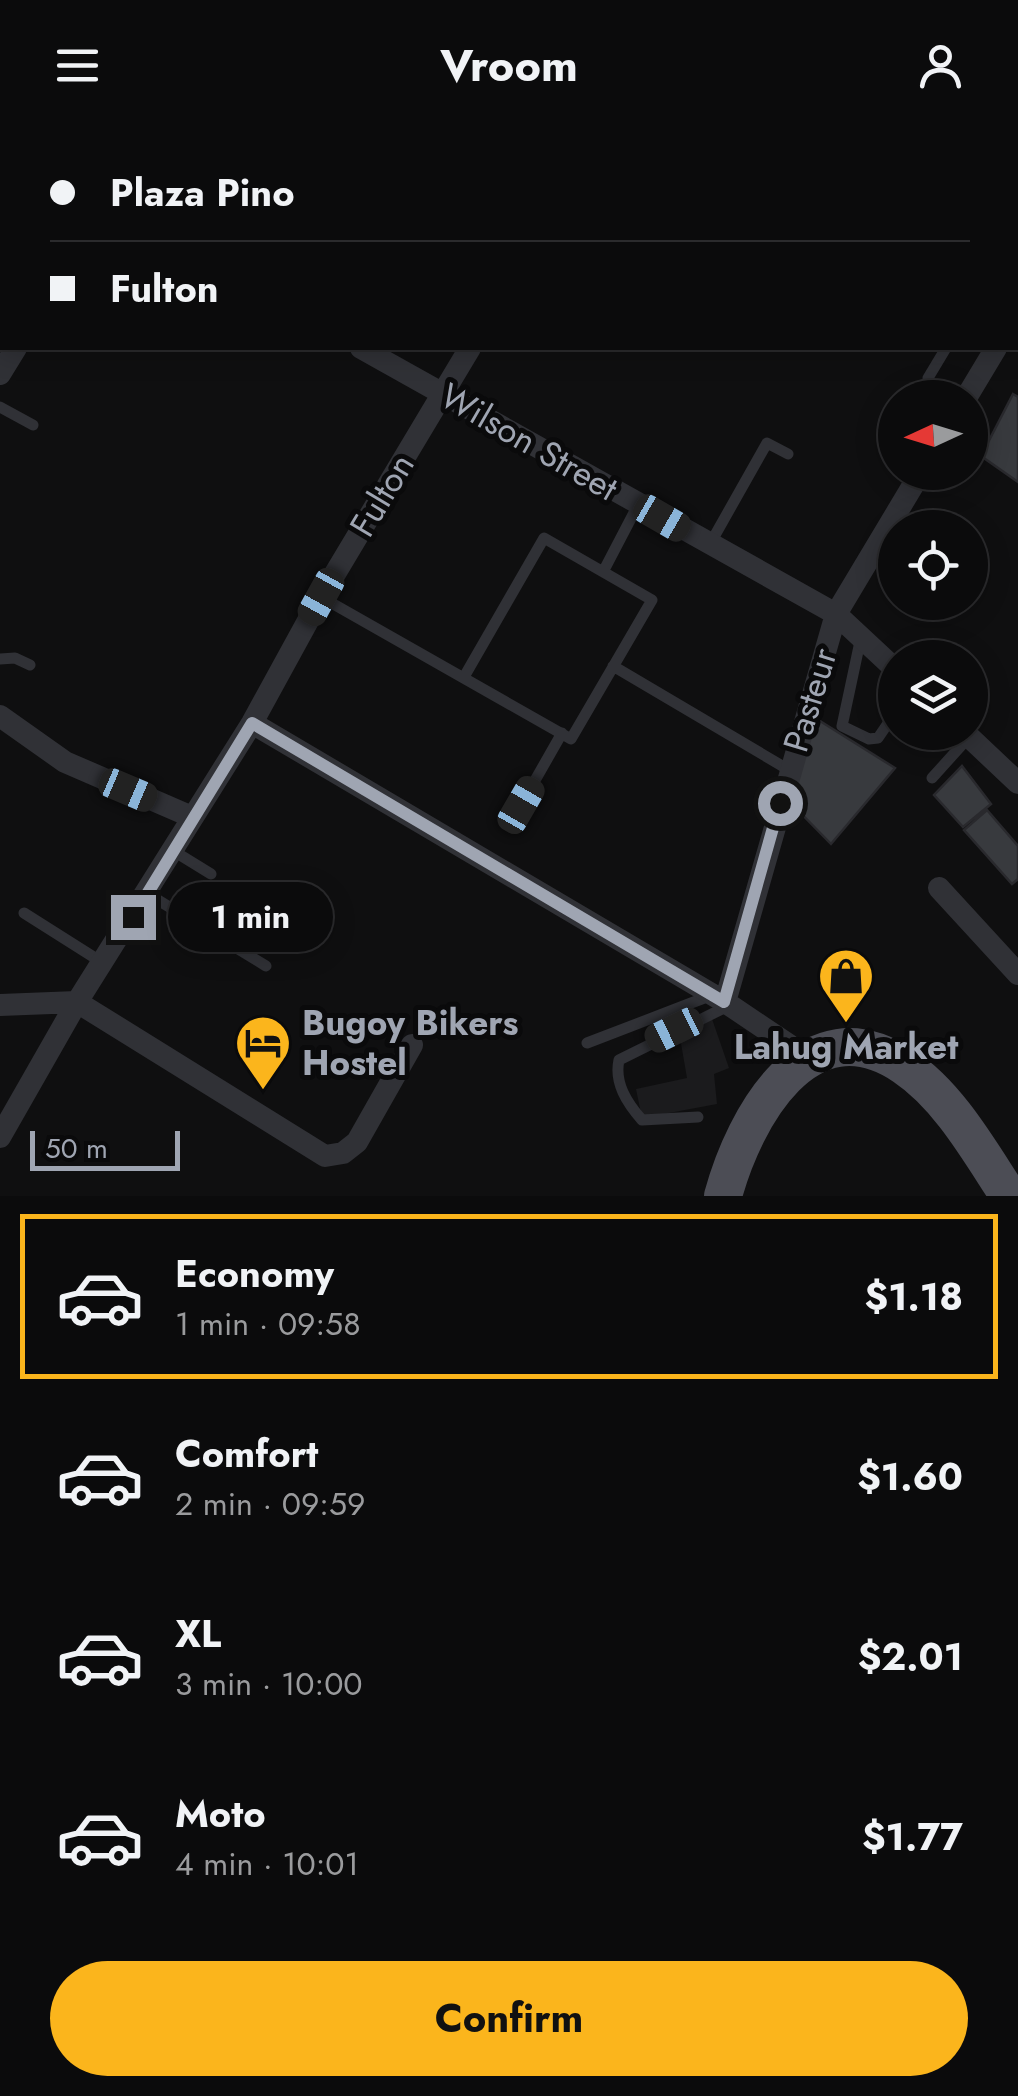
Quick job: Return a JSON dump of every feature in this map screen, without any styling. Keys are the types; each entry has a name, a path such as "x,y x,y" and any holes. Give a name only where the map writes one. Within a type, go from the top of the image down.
{"main road":[{"path":"723,1196 734,1158 775,1084 801,1064 845,1047 868,1048 904,1065 934,1090 1009,1196"}],"street":[{"path":"0,374 15,350"},
{"name":"Wilson Street","path":"365,350 836,614 878,652"},
{"name":"Fulton","path":"0,1137 77,1002 252,723 321,597 469,350"},
{"path":"978,380 998,350"},
{"name":"Pasteur","path":"722,1000 836,614 910,490"},
{"path":"0,716 65,762 192,817"},
{"path":"252,723 722,1000 789,1045 801,1064"},
{"path":"982,750 1018,783"},
{"path":"939,888 1018,974"},
{"path":"0,1006 77,1002 325,1156 343,1154 358,1142 412,1045"}],"lane":[{"path":"928,378 945,350"},
{"path":"0,407 33,425"},
{"path":"710,544 767,444 788,454"},
{"path":"603,572 638,504"},
{"path":"321,597 572,739 652,600 544,538 464,676"},
{"path":"861,637 842,726 857,735 878,738"},
{"path":"0,659 15,658 30,665"},
{"path":"614,666 790,770"},
{"path":"521,805 562,733"},
{"path":"932,778 954,750"},
{"path":"172,850 211,874"},
{"path":"148,894 266,966"},
{"path":"24,914 103,964"},
{"path":"587,1043 722,1000"},
{"path":"698,1118 642,1120 628,1104 616,1073 619,1060 722,1000"}],"shaded area":[{"path":"711,1016 729,1068 714,1074 717,1104 642,1118 636,1089 687,1078 678,1026"}],"building":[{"path":"1013,394 1018,397 1018,482 988,461 988,442"},
{"path":"812,716 895,768 831,844 785,797"},
{"path":"962,766 991,804 963,827 934,795"},
{"path":"987,810 1018,846 1018,879 1012,884 964,830"}],"place":[{"name":"Lahug Market","path":"846,1025"},
{"name":"Bugoy Bikers Hostel","path":"263,1092"}],"route":[{"path":"133,917 252,723 724,1002 780,803"}]}
